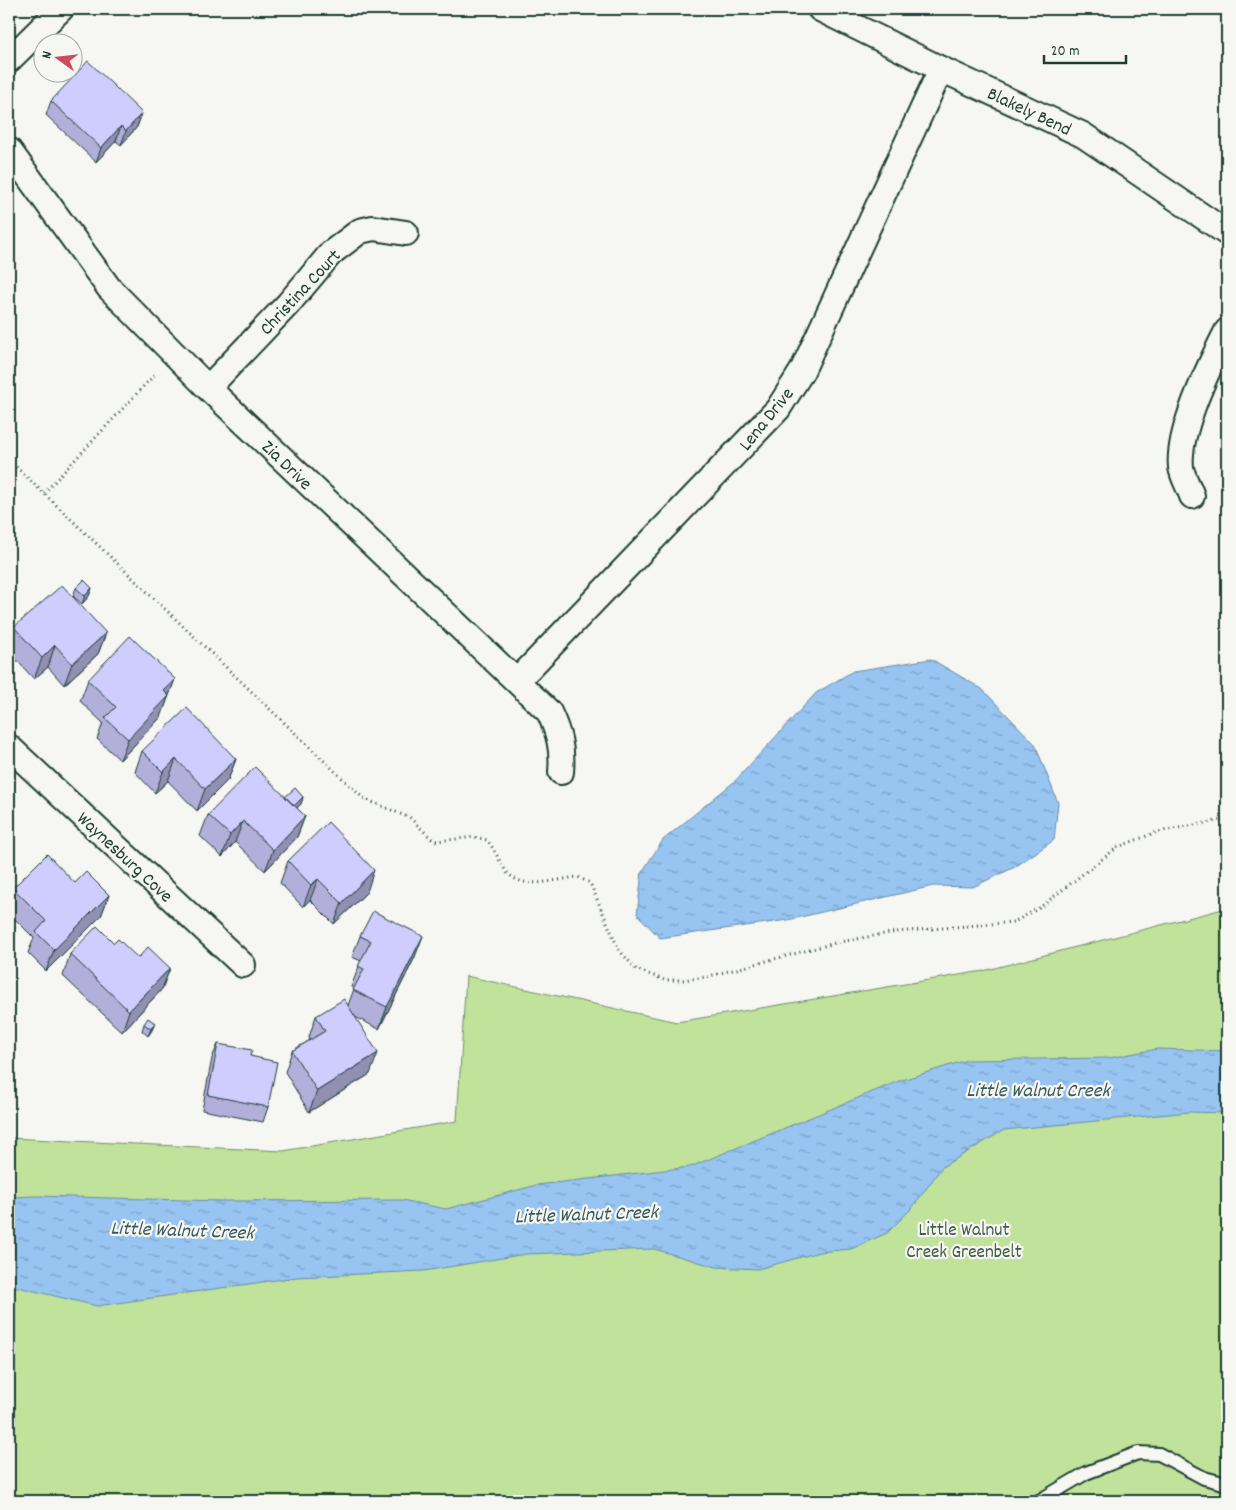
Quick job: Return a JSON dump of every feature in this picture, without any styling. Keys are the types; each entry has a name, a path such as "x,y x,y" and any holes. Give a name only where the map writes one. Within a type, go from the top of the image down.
{"street":[{"path":"9,60 61,9"},
{"name":"Blakely Bend","path":"820,9 941,69 1083,135 1227,233"},
{"name":"Lena Drive","path":"517,681 778,409 802,371 941,69"},
{"name":"Zia Drive","path":"9,150 109,288 208,388 549,712 559,734 562,753 561,772"},
{"name":"Christina Court","path":"208,388 288,304 331,253 360,231 373,228 406,233"},
{"path":"1192,496 1181,468 1186,427 1218,348 1227,331"},
{"name":"Waynesburg Cove","path":"9,747 243,965"}],"lane":[{"path":"1039,1501 1086,1472 1138,1453 1159,1454 1204,1478 1227,1484"}],"path":[{"path":"44,493 159,368"},
{"path":"9,460 363,798 410,818 432,839 475,837 487,840 505,870 520,882 528,883 578,877 584,879 590,883 619,950 636,969 664,980 682,980 706,976 839,942 896,932 1014,922 1040,908 1118,847 1157,832 1227,819"}],"green space":[{"name":"Little Walnut Creek Greenbelt","path":"1227,908 1227,1501 9,1501 9,1138 283,1151 457,1121 466,976 677,1022 983,971"}],"water":[{"path":"931,659 982,689 1035,744 1058,803 1054,840 1015,867 973,887 933,886 788,920 660,938 637,914 642,872 663,840 735,781 816,693 853,671"},
{"name":"Little Walnut Creek","path":"1157,1049 1227,1051 1227,1113 1189,1112 1004,1130 942,1167 912,1208 887,1233 851,1249 819,1252 758,1269 716,1267 654,1249 526,1254 424,1271 297,1277 97,1306 9,1285 9,1197 37,1196 222,1201 402,1200 446,1209 537,1185 690,1167 899,1081 967,1060 1109,1058"}],"building":[{"path":"88,61 142,113 126,131 121,126 101,148 51,101 69,82 82,82 82,67"},
{"path":"84,580 92,588 85,596 76,588"},
{"path":"62,585 106,633 72,664 55,645 42,658 14,627"},
{"path":"130,636 175,679 164,691 169,696 128,739 105,718 116,707 88,680"},
{"path":"187,708 236,759 205,789 176,759 163,772 142,751"},
{"path":"255,767 305,816 273,850 243,821 230,835 208,815"},
{"path":"295,788 303,797 294,806 285,797"},
{"path":"328,822 374,870 342,903 318,879 311,885 288,861"},
{"path":"47,854 75,883 86,872 109,895 54,950 36,932 46,921 13,888"},
{"path":"373,911 423,936 387,1007 353,990 364,969 358,966 371,941 360,936"},
{"path":"97,926 114,943 118,939 138,958 148,947 170,968 129,1011 70,954"},
{"path":"344,999 378,1053 317,1091 292,1051 325,1031 316,1016"},
{"path":"148,1018 155,1023 151,1029 144,1024"},
{"path":"218,1044 252,1050 250,1056 277,1062 268,1107 208,1095"}]}
